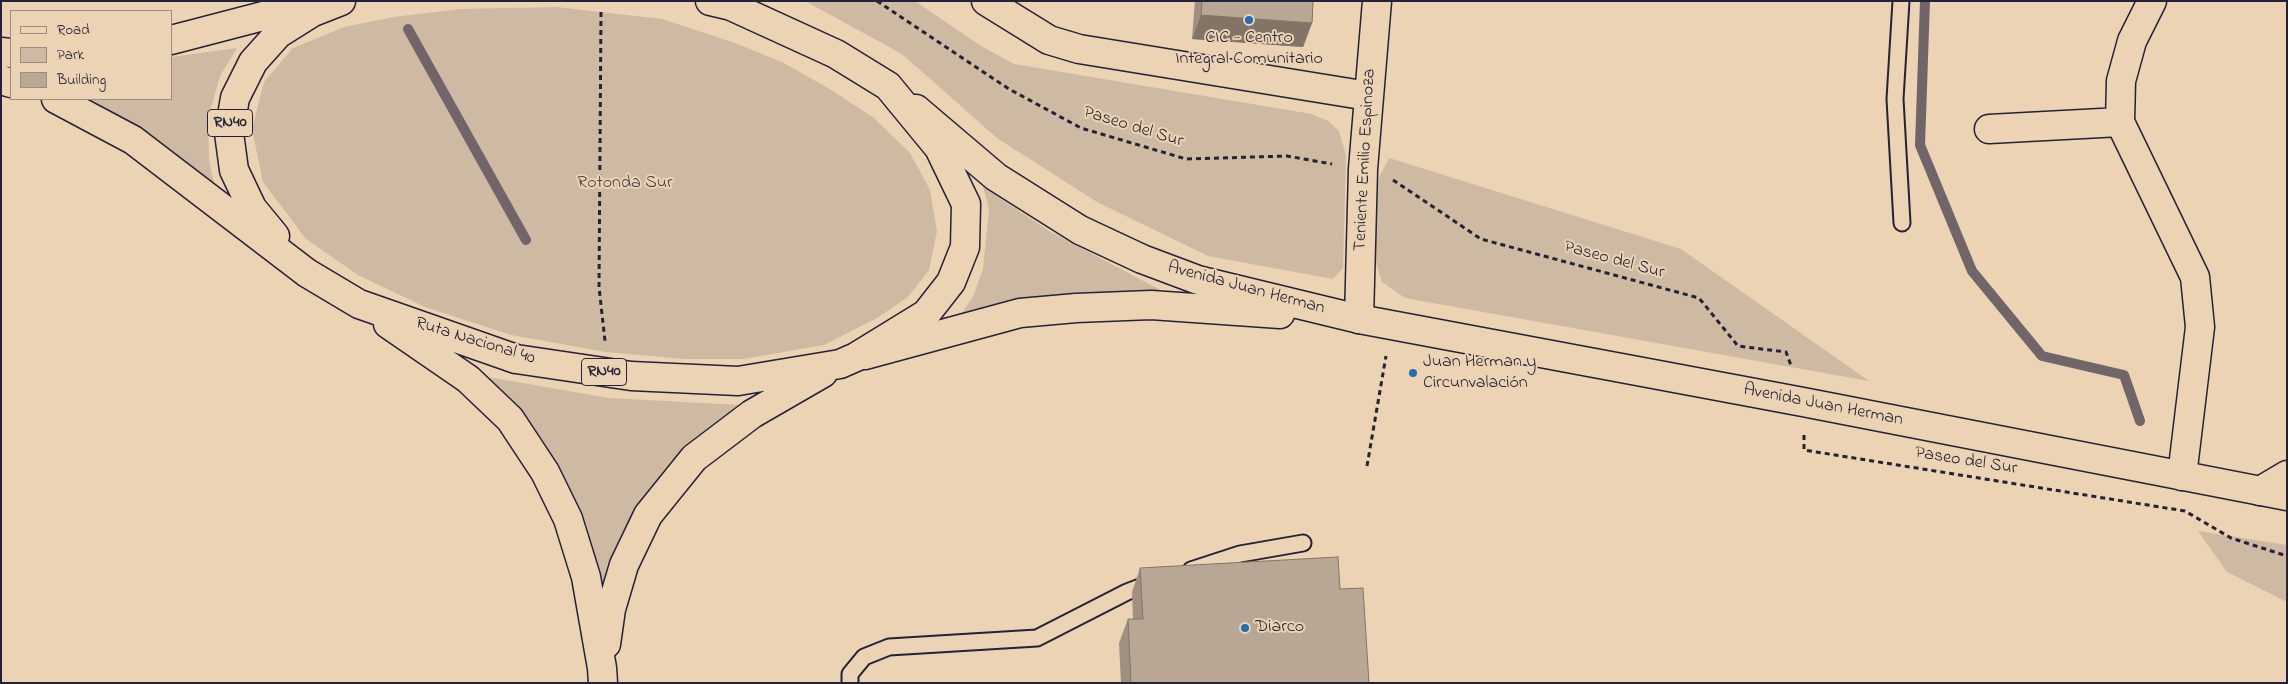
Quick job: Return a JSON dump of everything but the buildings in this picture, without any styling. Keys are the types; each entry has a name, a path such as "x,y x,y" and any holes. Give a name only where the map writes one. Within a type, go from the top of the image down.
{"main road":[{"path":"172,40 319,1"},
{"name":"Ruta Nacional 40","path":"307,273 252,208 234,170 229,133 235,98 253,62 278,34 313,12 340,1"},
{"name":"Ruta Nacional 40","path":"58,100 133,140 307,273 359,304 516,359 631,376 738,381 848,361 926,314 951,282 964,247 966,204 939,148 888,86 836,54 731,6 710,1"},
{"path":"986,1 1048,40 1079,49 1368,96"},
{"name":"Teniente Emilio Espinoza","path":"1359,320 1363,169 1377,1"},
{"path":"2152,1 2132,41 2123,73 2120,122 2195,277 2200,327 2182,476"},
{"name":"Avenida Juan Herman","path":"888,86 996,177 1080,230 1142,260 1198,280 1359,320 1803,402 2287,496"},
{"path":"1989,129 2120,122"},
{"name":"RN40","path":"359,304 468,379 510,418 545,472 568,518 586,577 602,675"},
{"name":"Avenida Juan Herman","path":"848,361 1020,313 1076,308 1151,305 1359,320"},
{"name":"RN40","path":"602,675 611,609 624,565 648,515 694,458 752,414 848,361"},
{"path":"2260,491 2287,475"}],"lane":[{"path":"1901,1 1895,99 1902,223"},
{"path":"850,683 850,674 864,657 889,647 1037,638 1126,592 1170,576 1240,554 1304,542"}],"path":[{"name":"Paseo del Sur","path":"877,1 1009,89 1080,128 1186,159 1288,156 1363,169 1395,181 1481,239 1699,298 1738,346 1786,352 1803,402 1804,450 2185,511 2231,538 2287,556"},
{"path":"601,12 599,287 605,342"}],"green space":[{"path":"805,1 915,1 981,46 1014,64 1312,114 1328,121 1339,131 1346,155 1343,268 1333,279 1208,256 1097,202 997,138 902,54"},
{"name":"Rotonda Sur","path":"557,7 662,19 735,43 784,63 833,91 874,118 910,153 930,190 937,231 929,270 908,297 877,318 824,345 743,359 684,359 606,352 511,335 425,307 358,275 306,239 263,182 252,129 264,82 293,48 344,27 394,17 460,9"},
{"path":"237,48 220,76 208,119 209,160 214,184 146,134 93,100 172,100 172,57"},
{"path":"1389,158 1681,249 1869,381 1405,298 1382,282 1373,253 1376,184"},
{"path":"983,187 1049,231 1166,293 959,317 973,297 983,269 989,209"},
{"path":"482,376 609,398 739,405 693,441 651,491 621,537 607,565 603,589 592,550 573,500"},
{"path":"2198,531 2287,545 2287,602 2227,572"}],"waterway":[{"path":"1925,1 1920,145 1972,271 2042,356 2124,375 2140,421"},
{"path":"408,29 526,240"}],"place":[{"name":"CIC - Centro Integral Comunitario","path":"1249,20"},
{"name":"Juan Herman y Circunvalación","path":"1413,373"},
{"name":"Diarco","path":"1245,628"}]}
